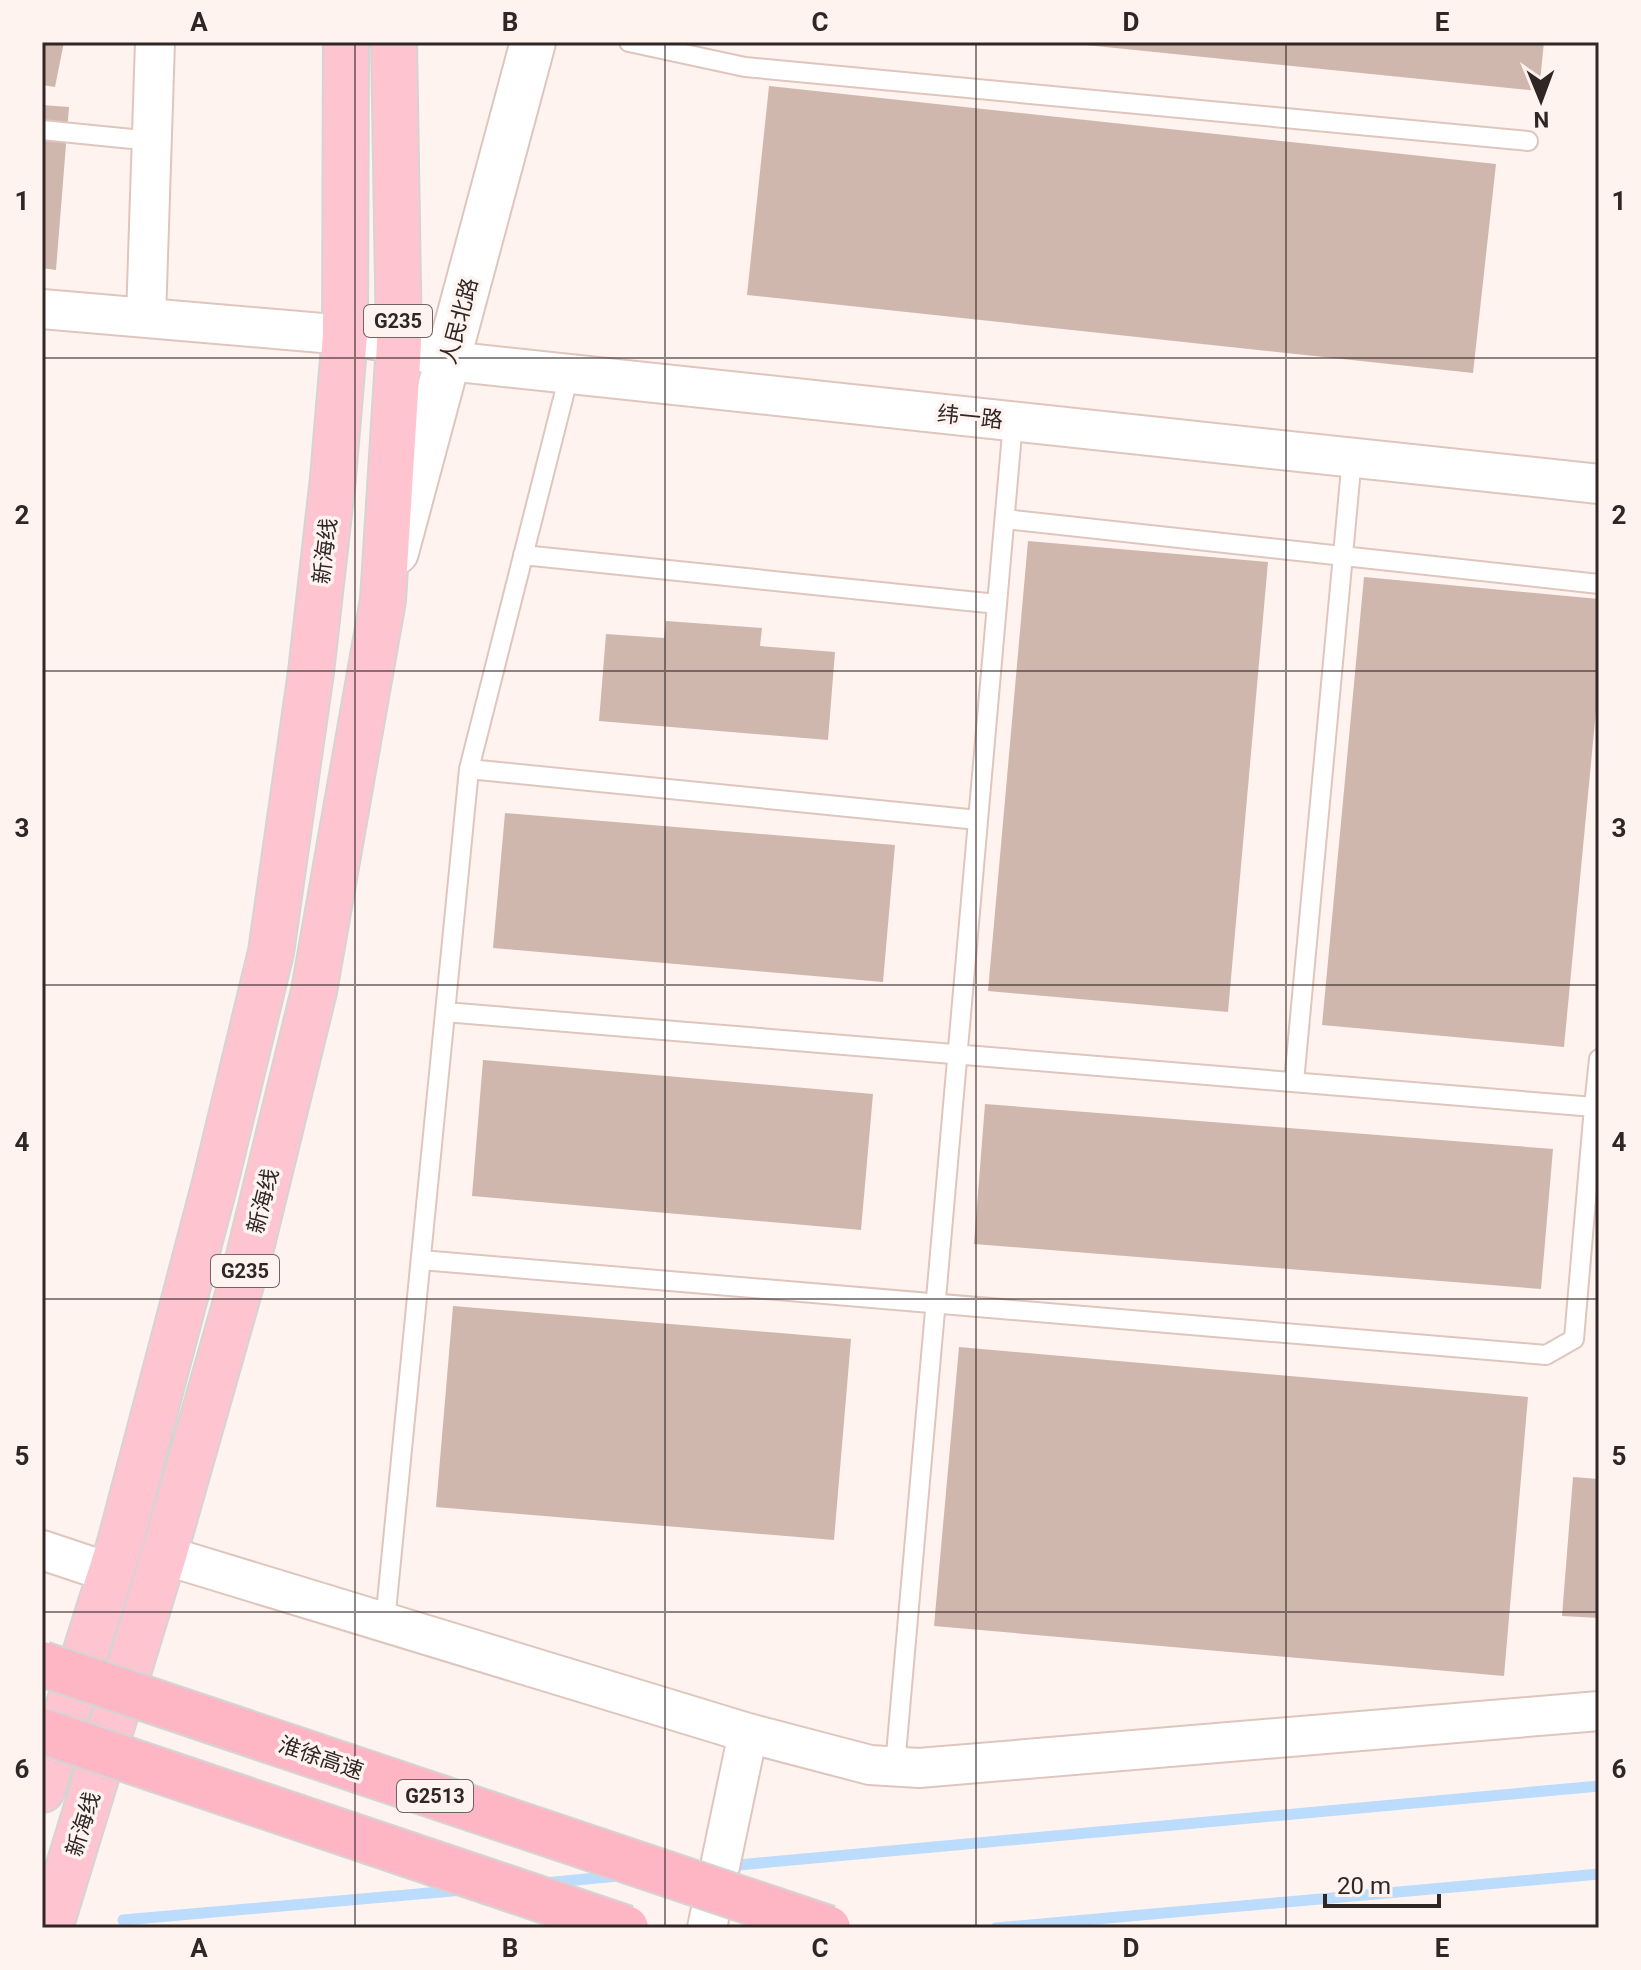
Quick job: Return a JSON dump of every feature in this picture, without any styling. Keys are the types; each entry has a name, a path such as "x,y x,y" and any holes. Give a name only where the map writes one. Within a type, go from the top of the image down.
{"highway":[{"name":"G235","path":"345,335 346,42"},
{"name":"G235","path":"383,600 399,344 394,42"},
{"name":"新海线","path":"42,1790 111,1573 211,1198 271,952 311,672 333,478 345,335"},
{"name":"新海线","path":"50,1928 164,1555 249,1256 314,991 383,600"},
{"name":"淮徐高速","path":"42,1664 828,1928"},
{"path":"42,1731 626,1928"}],"main road":[{"name":"人民北路","path":"383,600 533,42"}],"street":[{"path":"146,318 155,42"},
{"name":"纬一路","path":"42,309 345,335 399,344 449,361 1599,484"},
{"path":"42,1550 111,1573"},
{"path":"164,1555 748,1733 870,1765 919,1768 1599,1711"},
{"path":"707,1928 748,1733"}],"lane":[{"path":"629,42 745,67 1528,141"},
{"path":"42,130 152,141"},
{"path":"385,1622 469,769 569,375"},
{"path":"895,1766 1013,422"},
{"path":"1294,1082 1352,458"},
{"path":"1005,519 1599,584"},
{"path":"523,555 997,604"},
{"path":"469,769 978,820"},
{"path":"445,1012 1594,1107"},
{"path":"421,1260 1546,1355 1574,1339 1599,1059"}],"building":[{"path":"42,42 64,42 55,87 42,85"},
{"path":"1076,42 1544,42 1539,91"},
{"path":"769,86 1496,164 1473,373 747,295"},
{"path":"42,105 69,107 56,270 42,268"},
{"path":"1028,541 1268,562 1228,1012 988,991"},
{"path":"1364,577 1599,599 1599,679 1564,1047 1322,1025"},
{"path":"666,621 762,628 760,646 835,652 828,740 599,721 606,634 664,638"},
{"path":"505,813 895,845 883,982 493,948"},
{"path":"483,1060 873,1094 861,1230 472,1196"},
{"path":"985,1104 1553,1149 1541,1289 974,1244"},
{"path":"453,1306 851,1339 834,1540 436,1507"},
{"path":"959,1347 1528,1397 1504,1676 934,1626"},
{"path":"1573,1477 1599,1479 1599,1618 1562,1616"}],"waterway":[{"path":"727,1866 1599,1786"},
{"path":"996,1928 1599,1874"},
{"path":"544,1883 618,1876"},
{"path":"123,1920 463,1890"}]}
